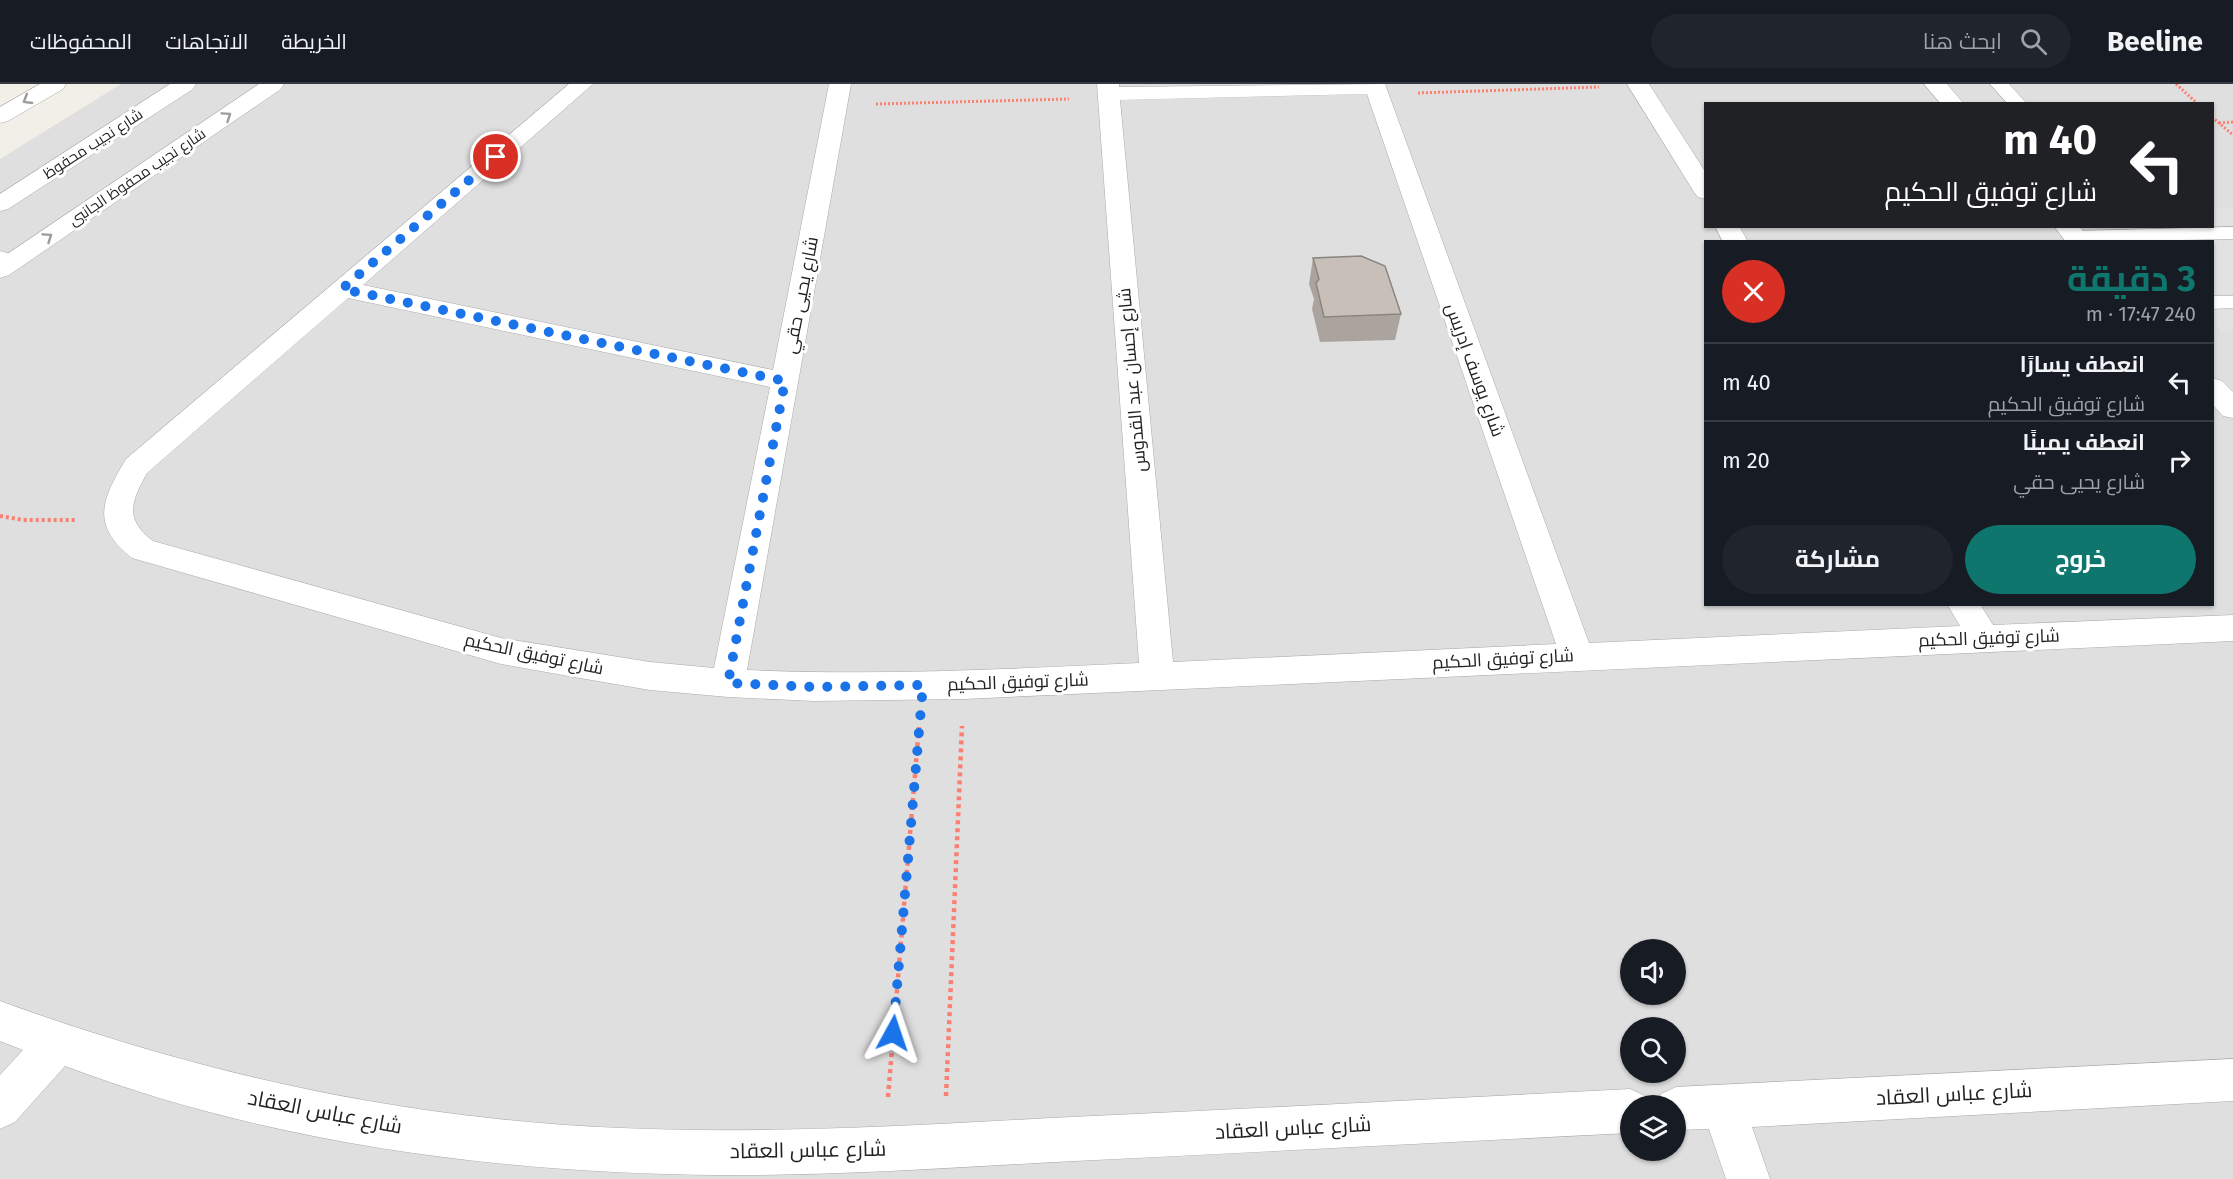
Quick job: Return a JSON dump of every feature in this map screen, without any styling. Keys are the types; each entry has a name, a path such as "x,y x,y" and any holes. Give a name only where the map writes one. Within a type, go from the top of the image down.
{"street":[{"path":"0,116 55,84"},
{"name":"شارع نجيب محفوظ","path":"0,204 185,84"},
{"name":"شارع نجيب محفوظ الجانبى","path":"4,264 273,84"},
{"path":"117,514 122,490 136,466 582,84"},
{"path":"1935,84 1951,102"},
{"path":"1638,85 1704,189"},
{"path":"1109,92 1375,88"},
{"name":"شارع يوسف إدريس","path":"1375,88 1577,656"},
{"name":"شارع إحسان عبد القدوس","path":"1109,92 1157,676"},
{"name":"شارع يحيى حقي","path":"728,683 838,95"},
{"path":"342,289 785,381"},
{"path":"2214,389 2233,409"},
{"name":"شارع توفيق الحكيم","path":"117,514 125,535 143,550 501,651 650,676 728,683 814,687 964,685 2233,628"},
{"path":"1964,606 1984,638"},
{"name":"شارع عباس العقاد","path":"0,1021 56,1044 165,1077 281,1106 404,1129 535,1144 669,1152 804,1166 883,1149 1620,1111"},
{"path":"0,1107 56,1044"},
{"name":"شارع عباس العقاد","path":"1686,1108 2233,1080"},
{"path":"1723,1106 1748,1179"}],"lane":[{"path":"1999,84 2016,102"},
{"path":"2073,235 2233,233"},
{"path":"2214,303 2233,302"}],"path":[{"path":"2176,84 2196,102"},
{"path":"1375,88 1638,85"},
{"path":"838,95 1109,92"},
{"path":"2214,118 2233,135"},
{"path":"2220,123 2233,122"},
{"path":"0,516 23,520 68,521 117,514"},
{"path":"883,1149 923,685"},
{"path":"943,1145 964,685"}],"shaded area":[{"path":"121,84 2233,84 2233,1179 0,1179 0,159"},
{"path":"2233,207 2233,331 2222,332 2214,322 2214,240 2136,240 2123,228 2214,228 2214,208"}],"building":[{"path":"1361,256 1385,266 1401,314 1324,317 1316,283 1319,279 1313,258"}],"route":[{"path":"496,157 342,289 785,381 728,683 814,687 923,685 893,1033"}]}
